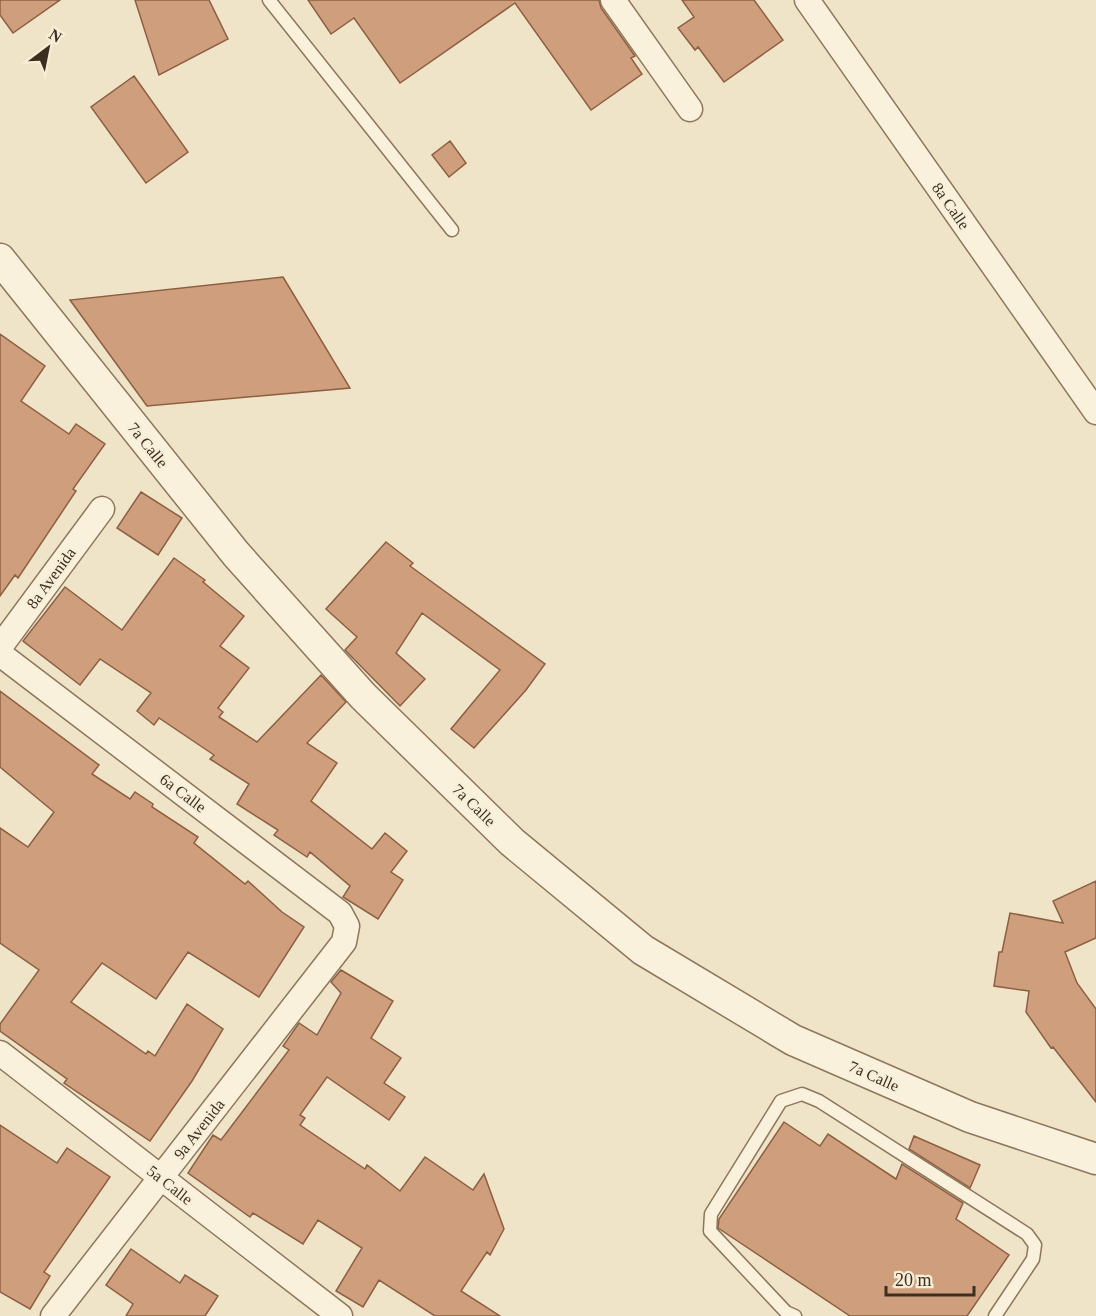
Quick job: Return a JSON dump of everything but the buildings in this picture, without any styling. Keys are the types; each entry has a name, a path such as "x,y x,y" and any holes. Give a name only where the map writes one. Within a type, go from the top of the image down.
{"street":[{"path":"613,0 690,109"},
{"name":"8a Calle","path":"807,0 1096,412"},
{"name":"7a Calle","path":"0,259 236,554 363,696 512,842 643,950 793,1040 970,1117 1096,1160"},
{"name":"8a Avenida","path":"0,647 102,509"},
{"name":"6a Calle","path":"0,654 340,913 346,926 344,942"},
{"name":"9a Avenida","path":"53,1316 344,942"},
{"name":"5a Calle","path":"0,1053 340,1316"}],"lane":[{"path":"269,0 452,230"},
{"path":"788,1315 710,1231 711,1214 781,1101 802,1094 819,1101 1027,1234 1035,1245 1033,1259 995,1316"}]}
